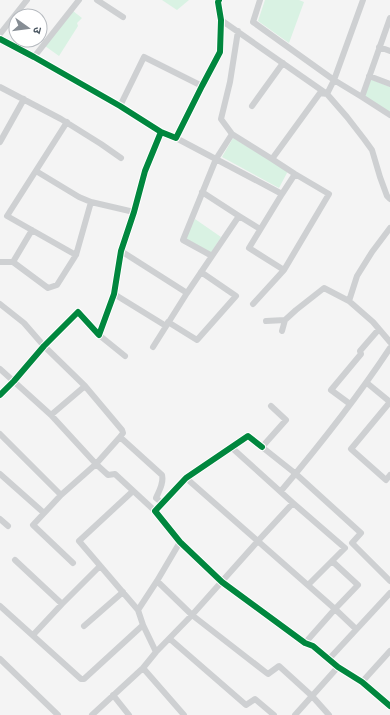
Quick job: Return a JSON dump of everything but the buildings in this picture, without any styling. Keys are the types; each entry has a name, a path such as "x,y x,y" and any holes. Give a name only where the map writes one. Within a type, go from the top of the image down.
{"street":[{"path":"0,34 3,25 27,0"},
{"path":"34,57 79,0"},
{"path":"97,0 123,17"},
{"path":"176,138 220,52 221,20 219,0"},
{"path":"260,0 253,22 334,80 390,115"},
{"path":"327,94 334,80 363,0"},
{"path":"362,97 390,18"},
{"path":"221,20 327,94 356,128 372,150 380,177 387,196 390,199"},
{"path":"238,31 230,82 221,119 232,134 329,194 284,270 253,304"},
{"path":"0,39 120,106 161,132 176,138 282,194"},
{"path":"379,47 390,51"},
{"path":"120,106 144,57 202,86"},
{"path":"252,106 283,63"},
{"path":"369,76 390,84"},
{"path":"0,87 67,122 121,158"},
{"path":"272,159 320,93 327,94"},
{"path":"0,142 24,99"},
{"path":"67,122 7,216 76,255"},
{"path":"99,336 114,294 121,251 134,212 145,171 161,132"},
{"path":"212,256 183,240 216,159 232,134"},
{"path":"36,171 79,197 91,202 134,212"},
{"path":"284,270 249,248 295,174"},
{"path":"202,192 260,229"},
{"path":"0,262 13,262 48,288 57,285 76,255 91,202"},
{"path":"153,347 187,293 239,216"},
{"path":"349,301 357,276 372,252 390,228"},
{"path":"13,262 32,230"},
{"path":"121,251 187,293"},
{"path":"114,294 197,340 236,296 201,272"},
{"path":"282,331 285,320 324,288 349,301 373,322 390,342"},
{"path":"0,313 2,306 24,323 44,346 84,386 123,433 96,464 61,495 33,525 73,563"},
{"path":"0,394 14,381 44,346 78,312 99,336 125,356"},
{"path":"266,321 285,320"},
{"path":"350,404 331,390 361,354 360,351 379,329"},
{"path":"281,491 367,383 390,348"},
{"path":"0,369 51,415 108,475 115,474 155,511 180,542 222,582 305,643 313,646 338,666 362,682 390,706"},
{"path":"367,383 390,402 351,449 386,480 390,475"},
{"path":"51,415 84,386"},
{"path":"262,447 286,420 271,406"},
{"path":"0,434 61,495"},
{"path":"155,511 186,478 248,436 296,474 361,533 308,586"},
{"path":"120,437 162,475 163,478 161,487 156,498 162,503"},
{"path":"231,447 281,491 293,504 345,548"},
{"path":"1,477 44,513"},
{"path":"186,478 356,629"},
{"path":"133,491 79,541 138,610 143,625 156,652"},
{"path":"92,715 143,668 156,652 192,616 257,542 293,504"},
{"path":"0,519 8,526"},
{"path":"138,610 180,542"},
{"path":"352,543 390,581"},
{"path":"15,560 62,604"},
{"path":"305,643 358,585 332,561"},
{"path":"34,636 62,604 100,566"},
{"path":"157,581 192,616 268,674 279,666 312,696 329,715"},
{"path":"84,626 123,592"},
{"path":"329,659 390,593"},
{"path":"0,606 84,679 143,625"},
{"path":"170,639 246,705 255,699 274,715"},
{"path":"362,682 390,651"},
{"path":"0,659 58,715"},
{"path":"295,715 338,666"},
{"path":"143,668 184,715"},
{"path":"113,695 129,715"}],"green space":[{"path":"162,0 189,0 177,10"},
{"path":"265,0 299,0 304,2 289,43 258,21"},
{"path":"73,11 82,18 77,23 78,26 59,56 48,48 48,42"},
{"path":"370,79 390,87 390,114 362,96"},
{"path":"233,138 288,171 279,188 222,157"},
{"path":"195,219 221,237 211,253 185,238"}],"cycle path":[{"path":"0,39 120,106 161,132 176,138 220,52 221,20 219,0"},
{"path":"0,395 44,346 78,312 99,335 114,294 121,251 134,212 145,171 161,132"},
{"path":"262,447 248,436 186,478 155,511 180,542 222,582 305,643 313,646 338,667 362,682 390,706"}]}
